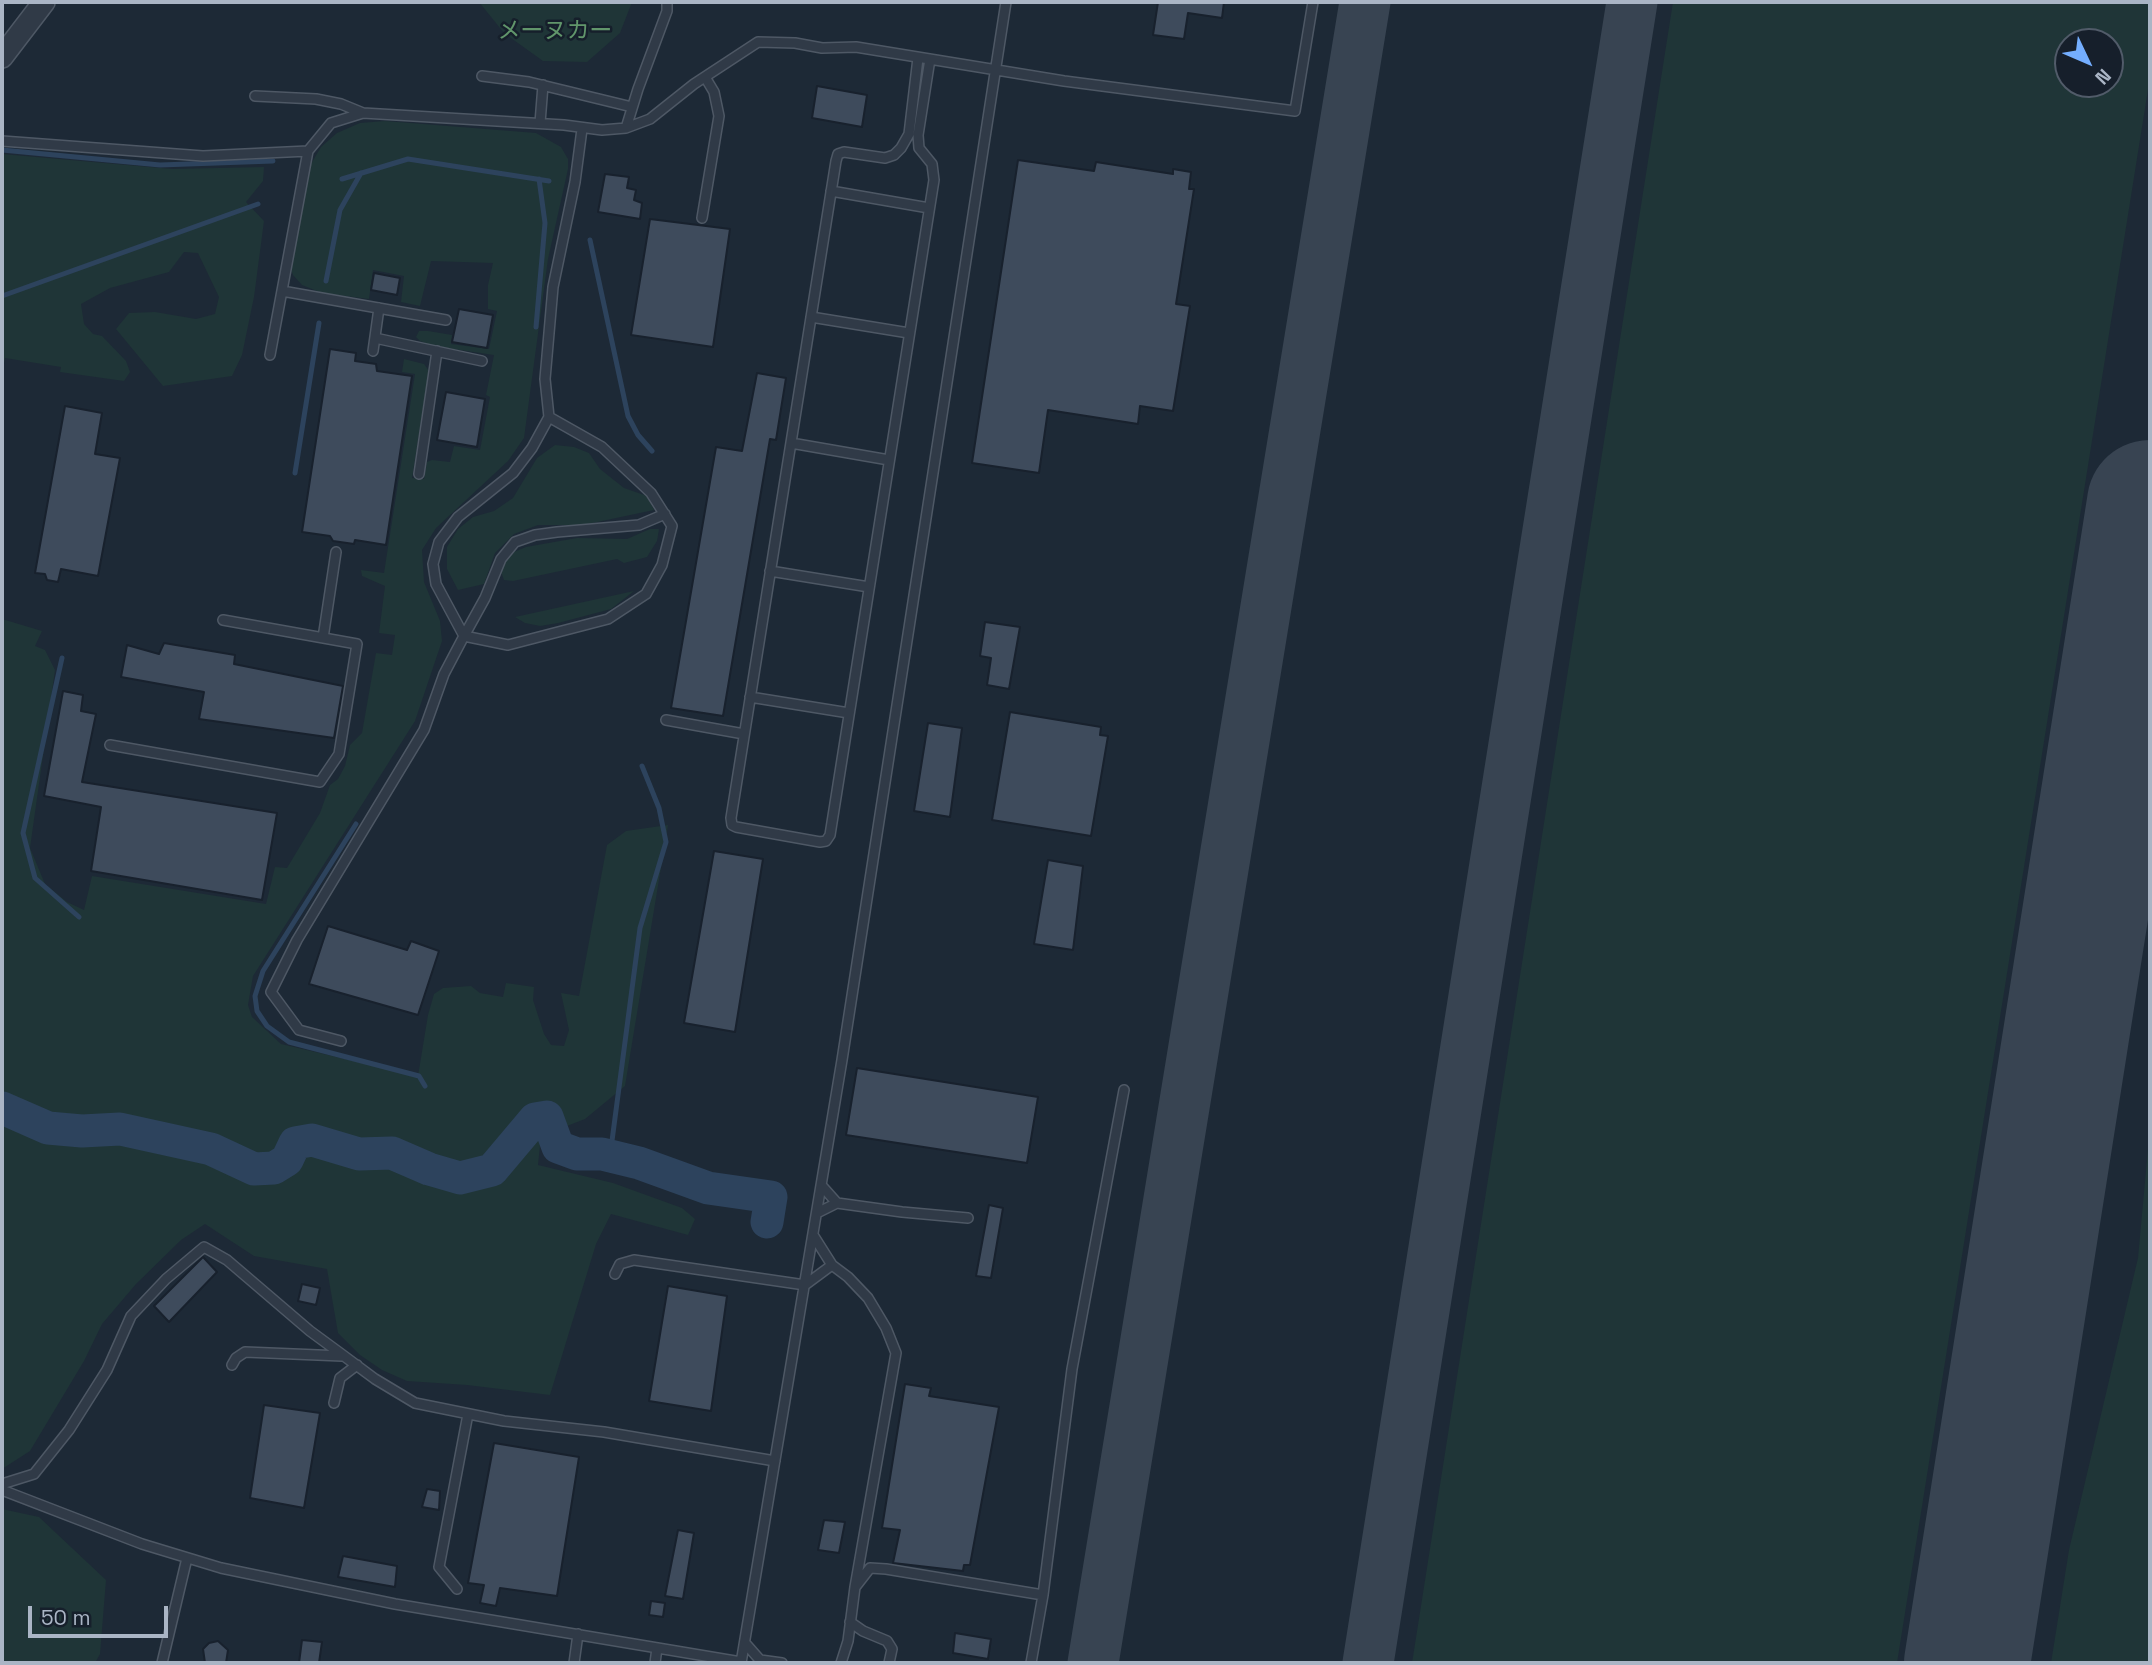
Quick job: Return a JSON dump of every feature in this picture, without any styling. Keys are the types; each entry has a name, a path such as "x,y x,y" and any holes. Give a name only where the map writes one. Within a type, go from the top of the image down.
{"street":[{"path":"2,57 44,2"}],"lane":[{"path":"626,128 667,11 667,2"},
{"path":"2,1490 142,1544 221,1569 382,1601 741,1663 817,1213 1006,2"},
{"path":"255,96 316,99 341,104 363,113 540,123 582,128 626,128 650,119 705,76 758,42 795,43 822,48 856,47 994,70 1295,111 1313,2"},
{"path":"918,58 906,141 894,155 885,158 844,152 838,154 731,818 732,825 820,842 826,841 830,835 934,180 932,164 919,148 918,135 930,60"},
{"path":"482,76 543,85 632,107"},
{"path":"702,218 719,116 714,92 705,76"},
{"path":"540,123 543,85"},
{"path":"270,355 308,151 331,123 363,113"},
{"path":"464,636 436,584 433,564 439,542 458,517 513,473 532,448 549,417 545,379 553,287 575,182 582,128"},
{"path":"2,141 203,156 308,151"},
{"path":"831,191 929,208"},
{"path":"282,290 446,320"},
{"path":"373,351 379,308"},
{"path":"811,317 909,333"},
{"path":"374,338 482,361"},
{"path":"419,474 438,351"},
{"path":"464,636 508,645 608,620 646,594 662,565 672,526 651,493 602,447 549,417"},
{"path":"791,443 889,460"},
{"path":"341,1041 299,1030 271,992 297,940 424,730 443,674 485,598 501,559 515,542 535,535 639,525 665,514"},
{"path":"323,638 336,552"},
{"path":"770,570 869,587"},
{"path":"110,745 320,782 339,754 357,644 223,620"},
{"path":"750,697 849,713"},
{"path":"666,720 744,734"},
{"path":"1031,1663 1043,1595 1072,1368 1124,1090"},
{"path":"821,1185 837,1203"},
{"path":"817,1213 837,1203 968,1218"},
{"path":"813,1235 832,1265 868,1298 886,1328 896,1353 848,1641 840,1663"},
{"path":"2,1484 34,1474 69,1430 107,1370 131,1317 166,1279 204,1247 227,1260 310,1331 357,1366 415,1403 505,1421 604,1432 775,1461"},
{"path":"615,1274 620,1264 634,1261 805,1285 832,1265"},
{"path":"232,1365 244,1352 344,1356"},
{"path":"334,1403 340,1378 357,1366"},
{"path":"457,1589 439,1567 468,1414"},
{"path":"162,1663 187,1558"},
{"path":"855,1587 870,1568 1043,1595"},
{"path":"850,1622 887,1641 892,1649 889,1663"},
{"path":"848,1641 863,1631"},
{"path":"574,1663 578,1634"},
{"path":"745,1643 758,1662 782,1663"},
{"path":"655,1663 657,1648"}],"green space":[{"name":"メーヌカー","path":"479,2 632,2 620,33 587,62 543,61 504,33"},
{"path":"1673,2 2150,2 2150,77 1897,1663 1412,1663"},
{"path":"385,121 536,133 561,147 568,159 568,169 548,259 524,438 508,461 436,528 422,550 424,582 440,621 442,641 415,721 253,976 248,1005 252,1017 281,1044 418,1076 434,994 443,988 471,986 480,993 503,997 506,983 534,987 533,1000 544,1034 551,1045 564,1046 569,1030 561,993 579,996 607,845 626,831 668,825 625,1086 585,1119 541,1136 538,1165 613,1183 682,1208 695,1219 688,1235 611,1214 596,1244 550,1395 407,1381 382,1370 360,1355 338,1333 327,1269 254,1256 205,1224 181,1240 136,1284 102,1324 84,1361 30,1451 2,1469 2,619 42,631 35,646 45,650 55,670 30,848 45,884 67,902 84,910 92,876 266,904 275,867 287,868 320,813 330,785 338,779 345,766 350,745 362,733 376,653 392,655 395,635 379,633 385,586 362,576 361,570 384,573 415,374 402,372 404,359 424,364 429,371 412,478 424,479 427,462 450,462 454,446 480,450 490,397 486,395 494,355 433,346 416,337 419,331 428,331 452,335 451,344 489,349 497,311 488,309 488,285 493,263 431,261 420,306 401,302 404,276 373,270 369,299 322,293 302,285 293,275 289,264 308,169 321,147 337,133 360,123"},
{"path":"2,154 172,169 264,167 263,181 246,202 264,221 254,297 242,355 232,376 163,386 116,329 129,313 155,312 196,319 215,314 219,297 198,253 184,252 169,272 110,288 81,304 84,324 93,334 102,336 126,361 130,372 124,381 60,372 61,367 5,358 2,374"},
{"path":"555,445 574,447 589,453 600,469 624,488 647,496 654,510 583,525 538,525 514,534 495,553 484,584 458,590 447,569 447,547 458,529 473,517 494,511 513,498 537,458"},
{"path":"650,529 659,529 657,541 647,557 624,563 617,559 513,581 504,580 501,572 514,552 526,547 577,538 627,539"},
{"path":"634,591 611,609 558,623 540,626 525,623 515,617"},
{"path":"2150,1127 2150,1663 2051,1663 2069,1550 2138,1258"},
{"path":"2,1509 39,1517 106,1580 100,1654 95,1663 2,1663"}],"building":[{"path":"1158,2 1224,2 1222,18 1188,13 1184,39 1153,35"},
{"path":"817,86 867,95 862,127 812,118"},
{"path":"1018,160 1094,171 1096,162 1173,174 1173,169 1191,172 1189,189 1194,189 1176,304 1190,306 1173,411 1140,406 1138,424 1048,410 1039,473 972,463"},
{"path":"605,174 629,177 627,188 636,190 634,200 642,203 640,219 598,212"},
{"path":"650,219 730,229 713,347 631,335"},
{"path":"374,273 400,278 397,295 371,290"},
{"path":"459,309 493,315 487,348 452,342"},
{"path":"330,349 356,353 355,361 376,364 377,371 412,376 386,545 355,540 354,544 333,541 330,536 302,532"},
{"path":"757,373 786,378 776,440 770,439 723,716 671,708 716,447 742,451"},
{"path":"446,392 485,399 477,447 437,440"},
{"path":"65,406 102,413 95,454 120,458 98,576 61,569 58,582 47,580 45,574 35,573"},
{"path":"985,622 1020,627 1009,689 987,685 991,658 980,656"},
{"path":"164,643 235,655 234,664 343,686 334,738 199,719 204,692 121,677 127,645 159,654"},
{"path":"63,691 83,695 81,711 96,714 82,782 277,813 262,900 91,871 101,807 44,796"},
{"path":"1010,712 1101,727 1100,735 1108,736 1091,836 992,820"},
{"path":"928,723 962,728 950,817 914,811"},
{"path":"714,851 763,859 735,1032 684,1023"},
{"path":"1048,860 1083,866 1073,950 1034,944"},
{"path":"328,926 407,950 411,941 439,951 418,1015 309,984"},
{"path":"857,1068 1038,1097 1027,1163 846,1135"},
{"path":"989,1205 1003,1208 991,1278 976,1276"},
{"path":"203,1257 217,1272 169,1322 154,1306"},
{"path":"302,1284 320,1288 316,1305 298,1301"},
{"path":"668,1286 727,1296 711,1411 649,1401"},
{"path":"905,1384 931,1388 929,1396 999,1407 970,1565 964,1565 963,1571 893,1563 900,1530 882,1528"},
{"path":"264,1405 320,1413 304,1508 250,1498"},
{"path":"494,1443 579,1457 557,1596 500,1588 496,1606 480,1603 484,1585 468,1583"},
{"path":"427,1489 440,1491 439,1510 422,1507"},
{"path":"824,1520 845,1522 839,1553 818,1550"},
{"path":"678,1530 694,1533 683,1599 665,1596"},
{"path":"343,1556 397,1566 395,1587 338,1577"},
{"path":"651,1601 665,1603 663,1617 649,1615"},
{"path":"955,1633 991,1639 988,1659 953,1653"},
{"path":"302,1640 322,1642 319,1663 299,1663"},
{"path":"218,1641 228,1650 226,1663 205,1663 203,1649 209,1643"}],"waterway":[{"path":"2,150 160,165 273,161"},
{"path":"342,179 408,159 549,181"},
{"path":"326,281 340,210 361,173"},
{"path":"536,327 545,223 539,179"},
{"path":"2,296 258,204"},
{"path":"590,240 628,416 638,435 652,451"},
{"path":"295,473 319,323"},
{"path":"62,658 23,833 35,878 79,917"},
{"path":"610,1156 640,928 666,842 659,808 642,766"},
{"path":"356,824 263,971 255,996 257,1011 267,1026 289,1042 419,1076 425,1086"},
{"path":"2,1108 48,1128 82,1131 120,1129 211,1149 254,1169 274,1168 287,1160 295,1143 312,1140 359,1154 392,1153 429,1169 460,1178 492,1170 535,1119 547,1117 558,1147 577,1154 602,1154 639,1163 708,1188 771,1197 767,1222"}],"taxiway":[{"path":"1093,1663 1365,2"},
{"path":"1368,1663 1632,2"}],"runway":[{"path":"1967,1663 2150,503"}]}
